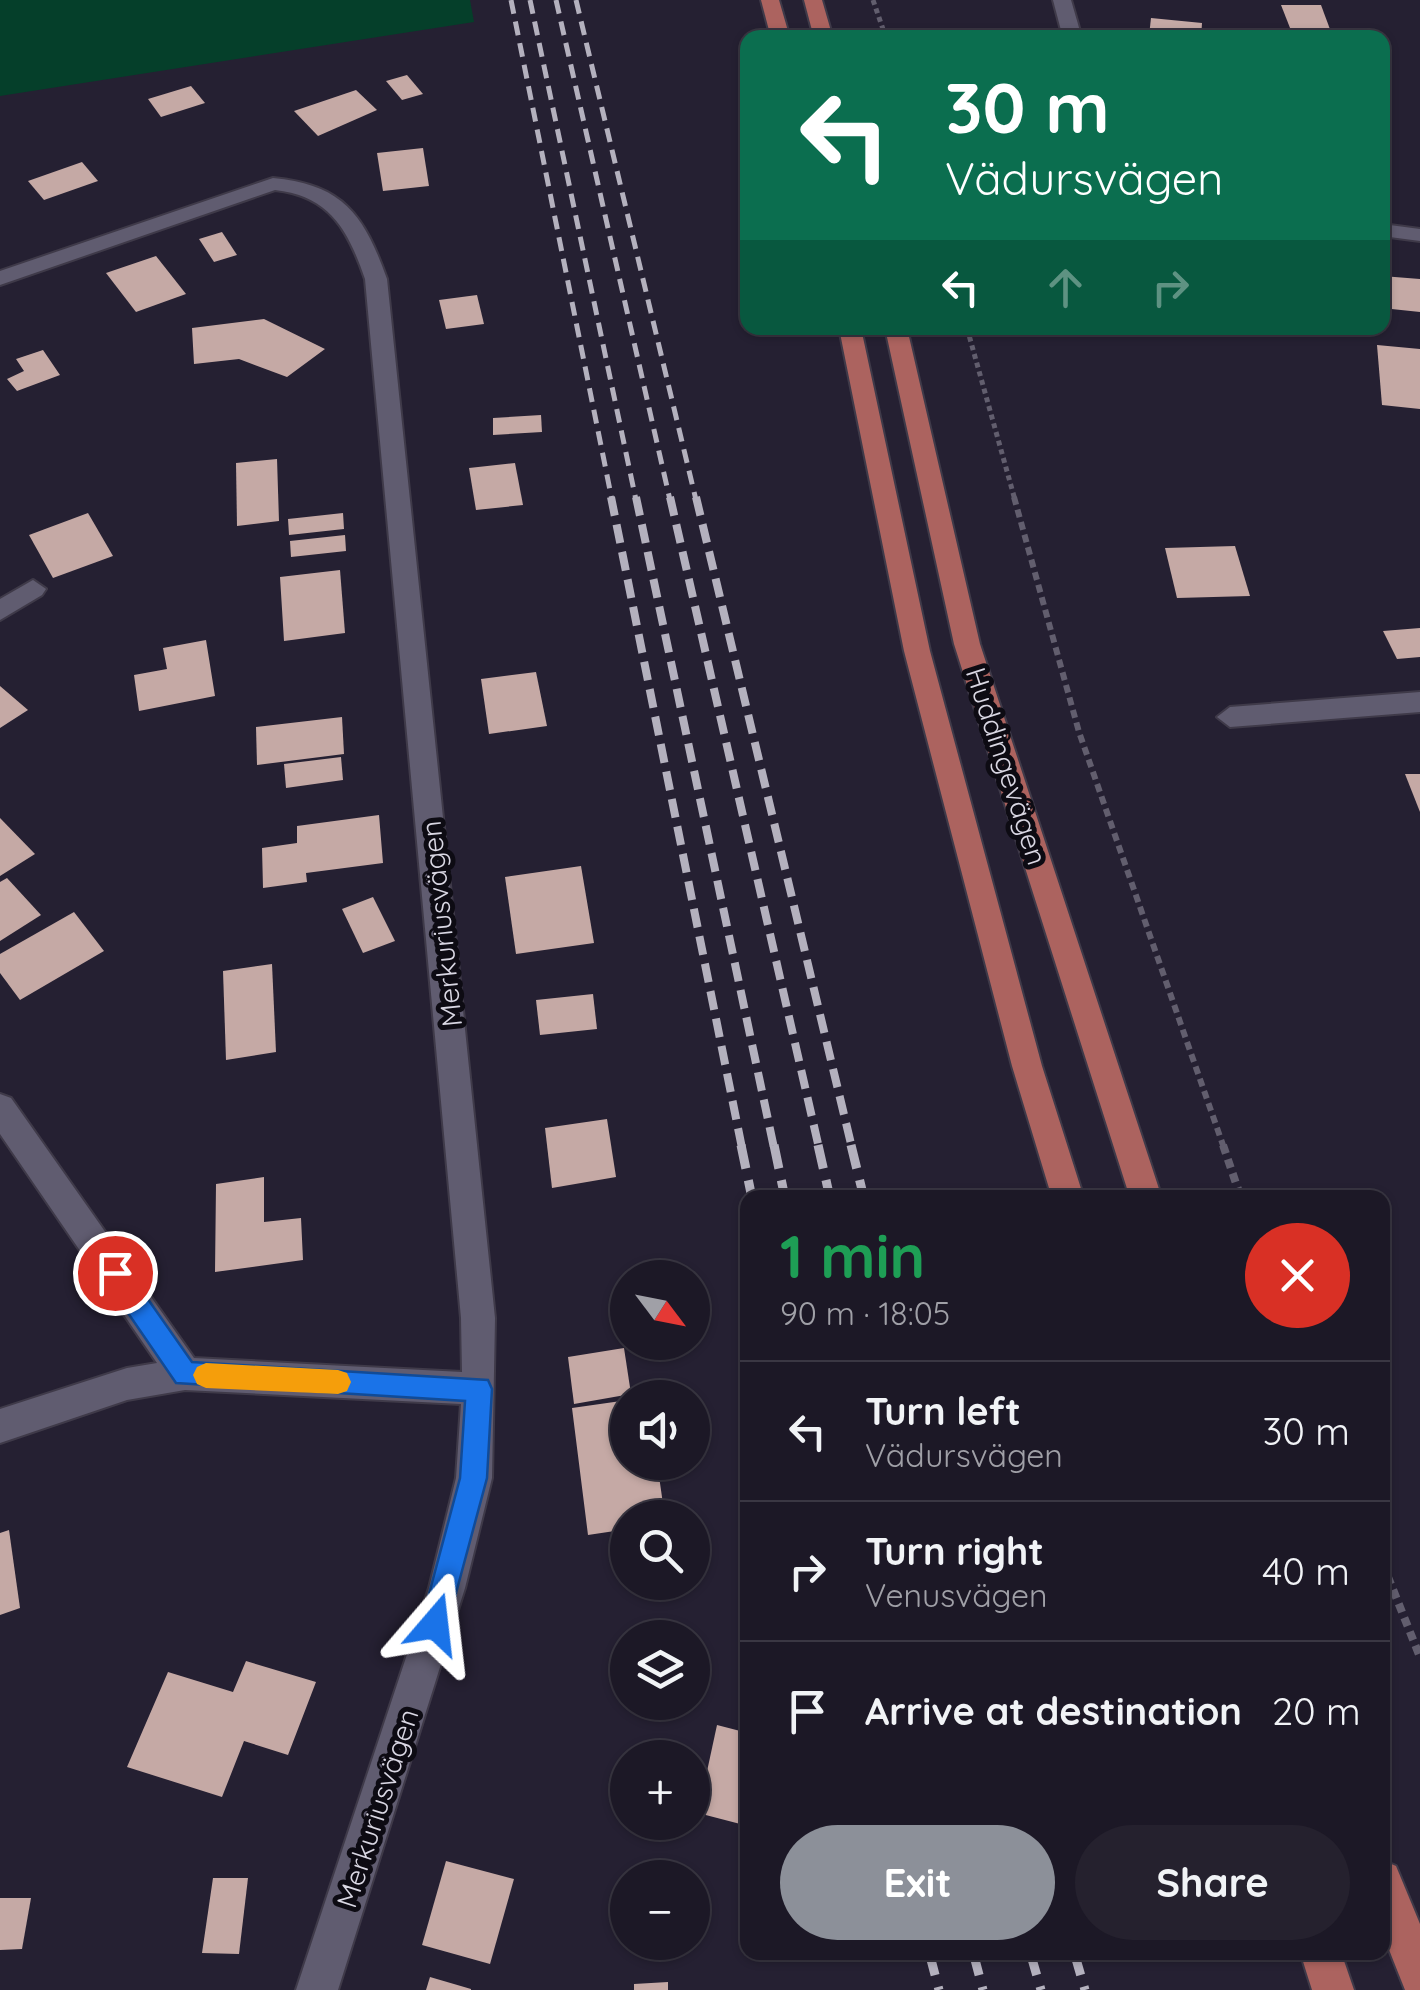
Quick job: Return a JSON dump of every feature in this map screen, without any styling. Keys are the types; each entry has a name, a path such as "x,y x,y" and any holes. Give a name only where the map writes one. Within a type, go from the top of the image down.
{"main road":[{"path":"770,0 779,30"},
{"path":"814,0 822,30"},
{"name":"Huddingevägen","path":"851,335 917,651 1027,1066 1066,1190"},
{"name":"Huddingevägen","path":"898,335 968,644 1143,1190"},
{"path":"1390,1900 1420,1975"},
{"path":"1323,1960 1333,1990"}],"street":[{"path":"1062,0 1070,30"},
{"name":"Merkuriusvägen","path":"0,278 273,184 296,183 319,190 359,232 376,279 475,1279 479,1389 474,1478 447,1588 317,1990"},
{"path":"1390,231 1420,235"},
{"path":"0,612 33,590"},
{"path":"1230,717 1420,702"},
{"path":"0,1108 186,1374"},
{"path":"0,1426 127,1384 186,1374 479,1389"}],"path":[{"path":"873,0 883,30"},
{"path":"969,335 1079,732 1238,1190"},
{"path":"1390,1582 1420,1657"}],"green space":[{"path":"0,0 470,0 474,22 0,96"}],"building":[{"path":"1281,5 1321,5 1330,30 1291,30"},
{"path":"1151,18 1202,23 1202,30 1150,30"},
{"path":"407,75 423,94 402,100 386,81"},
{"path":"191,86 205,103 161,117 148,99"},
{"path":"356,90 377,110 318,136 294,111"},
{"path":"423,148 429,186 383,191 377,153"},
{"path":"82,162 98,181 44,200 28,181"},
{"path":"222,232 237,255 214,262 199,239"},
{"path":"156,256 186,294 136,312 106,273"},
{"path":"1390,277 1420,279 1420,312 1390,309"},
{"path":"477,295 484,324 446,329 439,300"},
{"path":"264,319 325,349 287,377 239,359 194,364 192,328"},
{"path":"1377,345 1420,349 1420,409 1382,405"},
{"path":"43,350 60,375 17,391 7,379 24,371 16,359"},
{"path":"541,415 542,432 493,435 493,418"},
{"path":"277,459 279,521 237,526 236,463"},
{"path":"515,463 523,505 476,510 469,468"},
{"path":"88,513 113,556 53,578 29,535"},
{"path":"343,513 344,529 289,535 288,519"},
{"path":"345,535 346,551 291,557 290,541"},
{"path":"1235,546 1250,596 1177,598 1165,548"},
{"path":"340,570 345,633 284,641 280,577"},
{"path":"1420,628 1420,657 1397,659 1383,631"},
{"path":"206,640 215,696 139,711 134,675 167,669 163,648"},
{"path":"536,672 547,726 489,734 481,679"},
{"path":"0,686 28,710 0,728"},
{"path":"342,717 344,754 257,765 256,727"},
{"path":"341,757 343,780 286,788 284,764"},
{"path":"1405,774 1420,774 1420,812"},
{"path":"379,815 383,863 306,873 307,882 263,888 262,848 297,843 297,826"},
{"path":"0,818 35,854 0,876"},
{"path":"581,866 594,943 516,954 505,877"},
{"path":"7,878 41,915 0,941 0,882"},
{"path":"373,897 395,941 363,953 342,909"},
{"path":"74,912 104,951 20,1000 0,973 0,954"},
{"path":"272,964 276,1052 226,1060 223,971"},
{"path":"593,994 597,1029 540,1035 536,1000"},
{"path":"607,1119 616,1177 552,1188 545,1128"},
{"path":"264,1177 264,1222 301,1218 303,1260 215,1272 216,1184"},
{"path":"610,1350 610,1360 626,1360 629,1380 610,1380 610,1398 574,1404 568,1357"},
{"path":"610,1403 610,1480 660,1480 662,1500 610,1500 610,1532 588,1535 572,1408"},
{"path":"9,1530 20,1608 0,1615 0,1533"},
{"path":"246,1661 316,1682 288,1755 244,1741 222,1797 127,1767 168,1672 233,1692"},
{"path":"717,1725 740,1731 740,1824 710,1816 710,1757"},
{"path":"446,1861 514,1879 490,1964 422,1945"},
{"path":"213,1878 248,1878 239,1954 202,1953"},
{"path":"0,1898 31,1898 22,1949 0,1950"},
{"path":"430,1977 471,1989 471,1990 426,1990"},
{"path":"668,1982 668,1990 634,1990 634,1984"}],"railway":[{"path":"511,0 612,500"},
{"path":"530,0 636,500"},
{"path":"556,0 670,500"},
{"path":"576,0 696,500"},
{"path":"611,497 742,1148"},
{"path":"636,497 774,1148"},
{"path":"670,497 819,1148"},
{"path":"696,497 852,1148"},
{"path":"741,1145 750,1190"},
{"path":"774,1145 783,1190"},
{"path":"818,1145 828,1190"},
{"path":"851,1145 862,1190"},
{"path":"931,1960 939,1990"},
{"path":"975,1960 983,1990"},
{"path":"1032,1960 1041,1990"},
{"path":"1076,1960 1085,1990"}],"slow traffic":[{"path":"206,1375 338,1382"}],"route":[{"path":"115,1273 186,1374 479,1389 474,1478 435,1624"}]}
